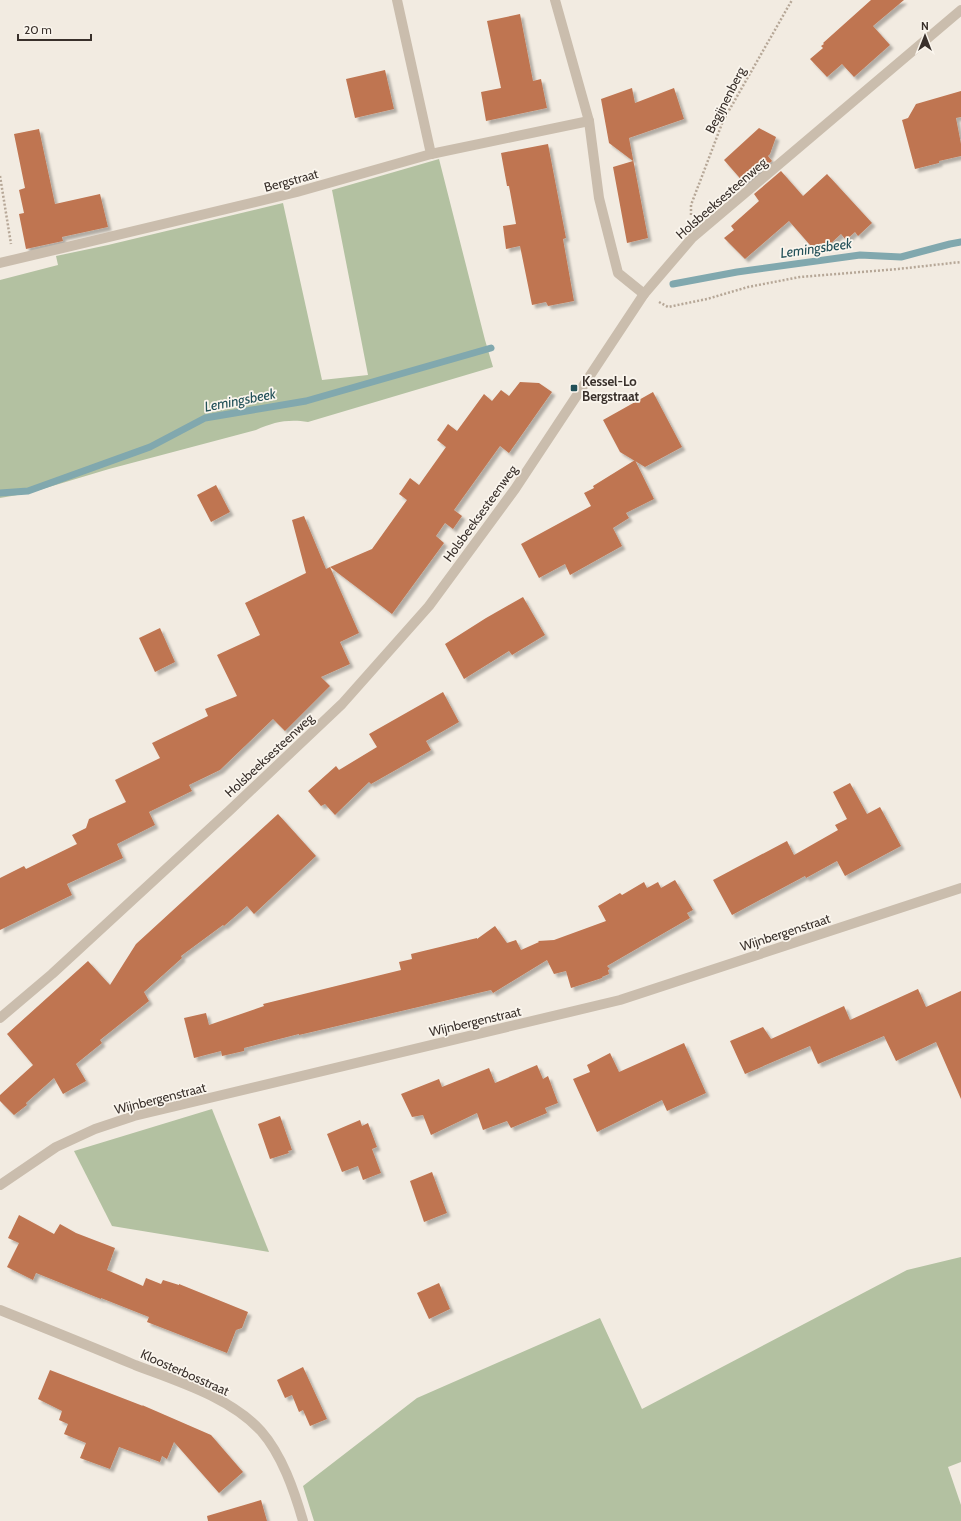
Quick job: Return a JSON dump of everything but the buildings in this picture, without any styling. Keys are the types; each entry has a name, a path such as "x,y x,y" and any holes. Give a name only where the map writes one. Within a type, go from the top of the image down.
{"street":[{"path":"397,0 431,154"},
{"path":"555,0 588,121 599,198 618,273 644,294"},
{"name":"Holsbeeksesteenweg","path":"0,1018 52,974 229,811 346,700 429,606 514,488 644,294 692,238 961,10"},
{"name":"Bergstraat","path":"0,263 297,192 431,154 588,121"},
{"name":"Wijnbergenstraat","path":"0,1185 56,1147 95,1129 134,1116 620,1000 961,888"},
{"name":"Kloosterbosstraat","path":"0,1310 212,1396 245,1416 260,1430 274,1447 297,1502 303,1521"}],"path":[{"name":"Begijnenberg","path":"692,238 690,205 723,121 792,0"},
{"path":"0,176 14,260"},
{"path":"644,294 668,307 707,299 748,287 800,277 961,262"}],"green space":[{"path":"439,159 493,367 308,422 288,421 275,423 256,430 109,469 29,493 0,498 0,280 58,265 56,256 283,203 322,380 368,375 332,190"},
{"path":"212,1109 269,1252 112,1226 74,1151"},
{"path":"961,1257 961,1462 948,1467 961,1505 961,1521 314,1521 303,1486 417,1398 600,1318 642,1409 907,1270"}],"waterway":[{"name":"Lemingsbeek","path":"673,284 737,272 860,255 901,257 961,242"},
{"name":"Lemingsbeek","path":"0,493 28,491 150,447 205,418 306,401 491,348"}],"place":[{"name":"Kessel-Lo Bergstraat","path":"574,388"}]}
